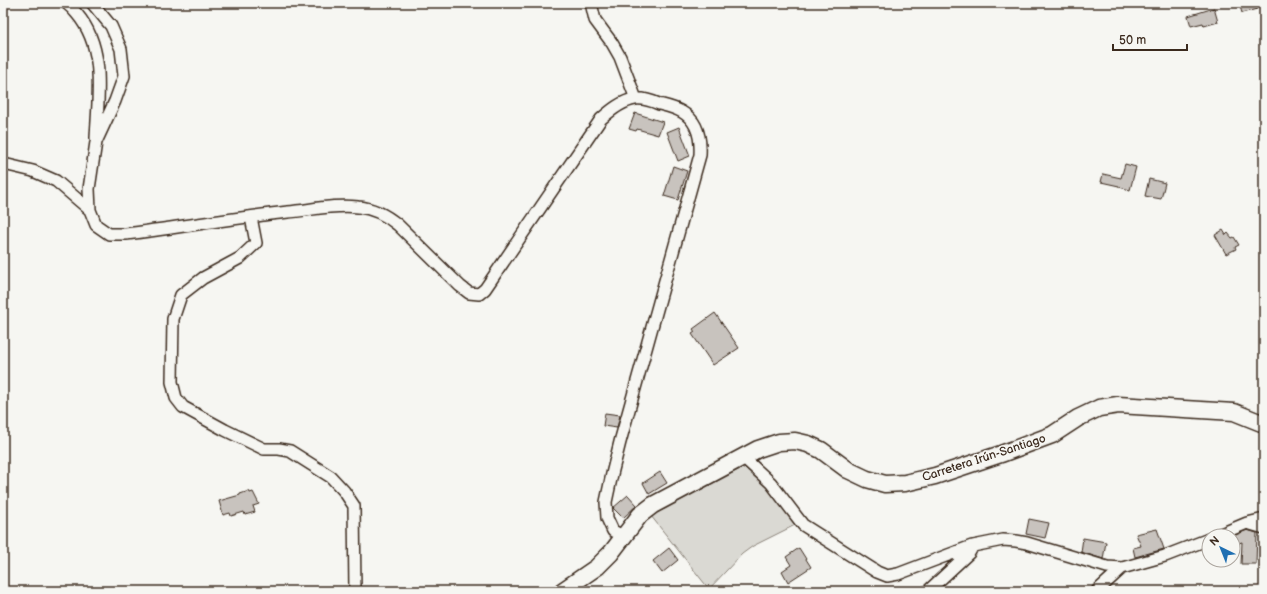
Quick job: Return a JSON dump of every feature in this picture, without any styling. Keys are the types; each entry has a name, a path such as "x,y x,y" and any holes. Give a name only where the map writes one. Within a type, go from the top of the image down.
{"highway":[{"name":"Carretera Irún-Santiago","path":"562,591 597,567 611,553 640,515 653,506 743,456 778,442 795,441 808,444 821,450 848,470 867,479 884,484 905,483 934,476 1052,435 1078,418 1099,408 1111,406 1118,405 1234,412 1264,424"}],"street":[{"path":"66,3 77,13 85,25 96,53 99,80 96,142 89,188 90,210 96,225 109,234 126,234 250,217 356,206 372,209 387,216 460,286 469,293 479,294 486,289 601,119 612,109 623,103 636,99 645,100 682,112 690,118 696,127 701,141 700,155 620,442 606,502 607,518 613,532 623,536"},
{"path":"92,3 111,26 121,49 124,76 115,101 96,142"},
{"path":"591,3 595,20 612,43 620,58 636,99"},
{"path":"3,166 8,165 33,171 56,181 90,210"},
{"path":"250,217 256,243 240,258 203,278 181,295 173,319 172,382 176,398 183,407 225,430 264,449 290,451 331,477 354,506 355,591"},
{"path":"743,456 771,483 803,525 877,572 887,576 898,574 973,546 1003,540 1027,543 1107,567 1122,568 1165,556 1201,542"},
{"path":"1235,528 1247,523 1264,519"},
{"path":"1247,523 1264,528"},
{"path":"928,591 969,553 973,546"},
{"path":"1097,591 1122,568"}],"shaded area":[{"path":"742,468 751,469 773,491 795,525 753,546 742,554 709,589 651,516"}],"building":[{"path":"1239,3 1255,3 1257,9 1242,13"},
{"path":"1214,8 1218,22 1204,26 1203,23 1191,26 1188,16"},
{"path":"635,113 663,122 658,135 637,129 636,131 629,129"},
{"path":"679,127 690,156 678,161 667,132"},
{"path":"1125,164 1136,167 1130,190 1101,182 1103,174 1121,178"},
{"path":"673,166 687,171 678,200 664,196"},
{"path":"1149,179 1165,183 1161,199 1145,196"},
{"path":"1223,230 1226,235 1228,233 1232,238 1234,237 1239,245 1235,247 1236,249 1226,254 1215,235"},
{"path":"715,313 739,348 713,365 692,334 695,332 693,329"},
{"path":"605,413 620,415 617,428 603,426"},
{"path":"660,472 667,483 649,494 643,483"},
{"path":"249,491 250,493 253,492 259,504 253,506 255,512 245,515 244,512 231,516 230,513 223,515 219,501"},
{"path":"628,495 637,505 623,518 613,508"},
{"path":"1029,519 1049,523 1045,538 1026,534"},
{"path":"1157,529 1164,549 1135,557 1133,548 1141,546 1136,534"},
{"path":"1247,530 1257,533 1256,564 1241,564 1241,533"},
{"path":"1083,538 1106,542 1103,559 1081,552"},
{"path":"669,548 678,560 662,573 653,561"},
{"path":"799,548 811,567 788,582 782,571 791,565 786,557"}],"waterway":[{"path":"3,588 6,591"}]}
